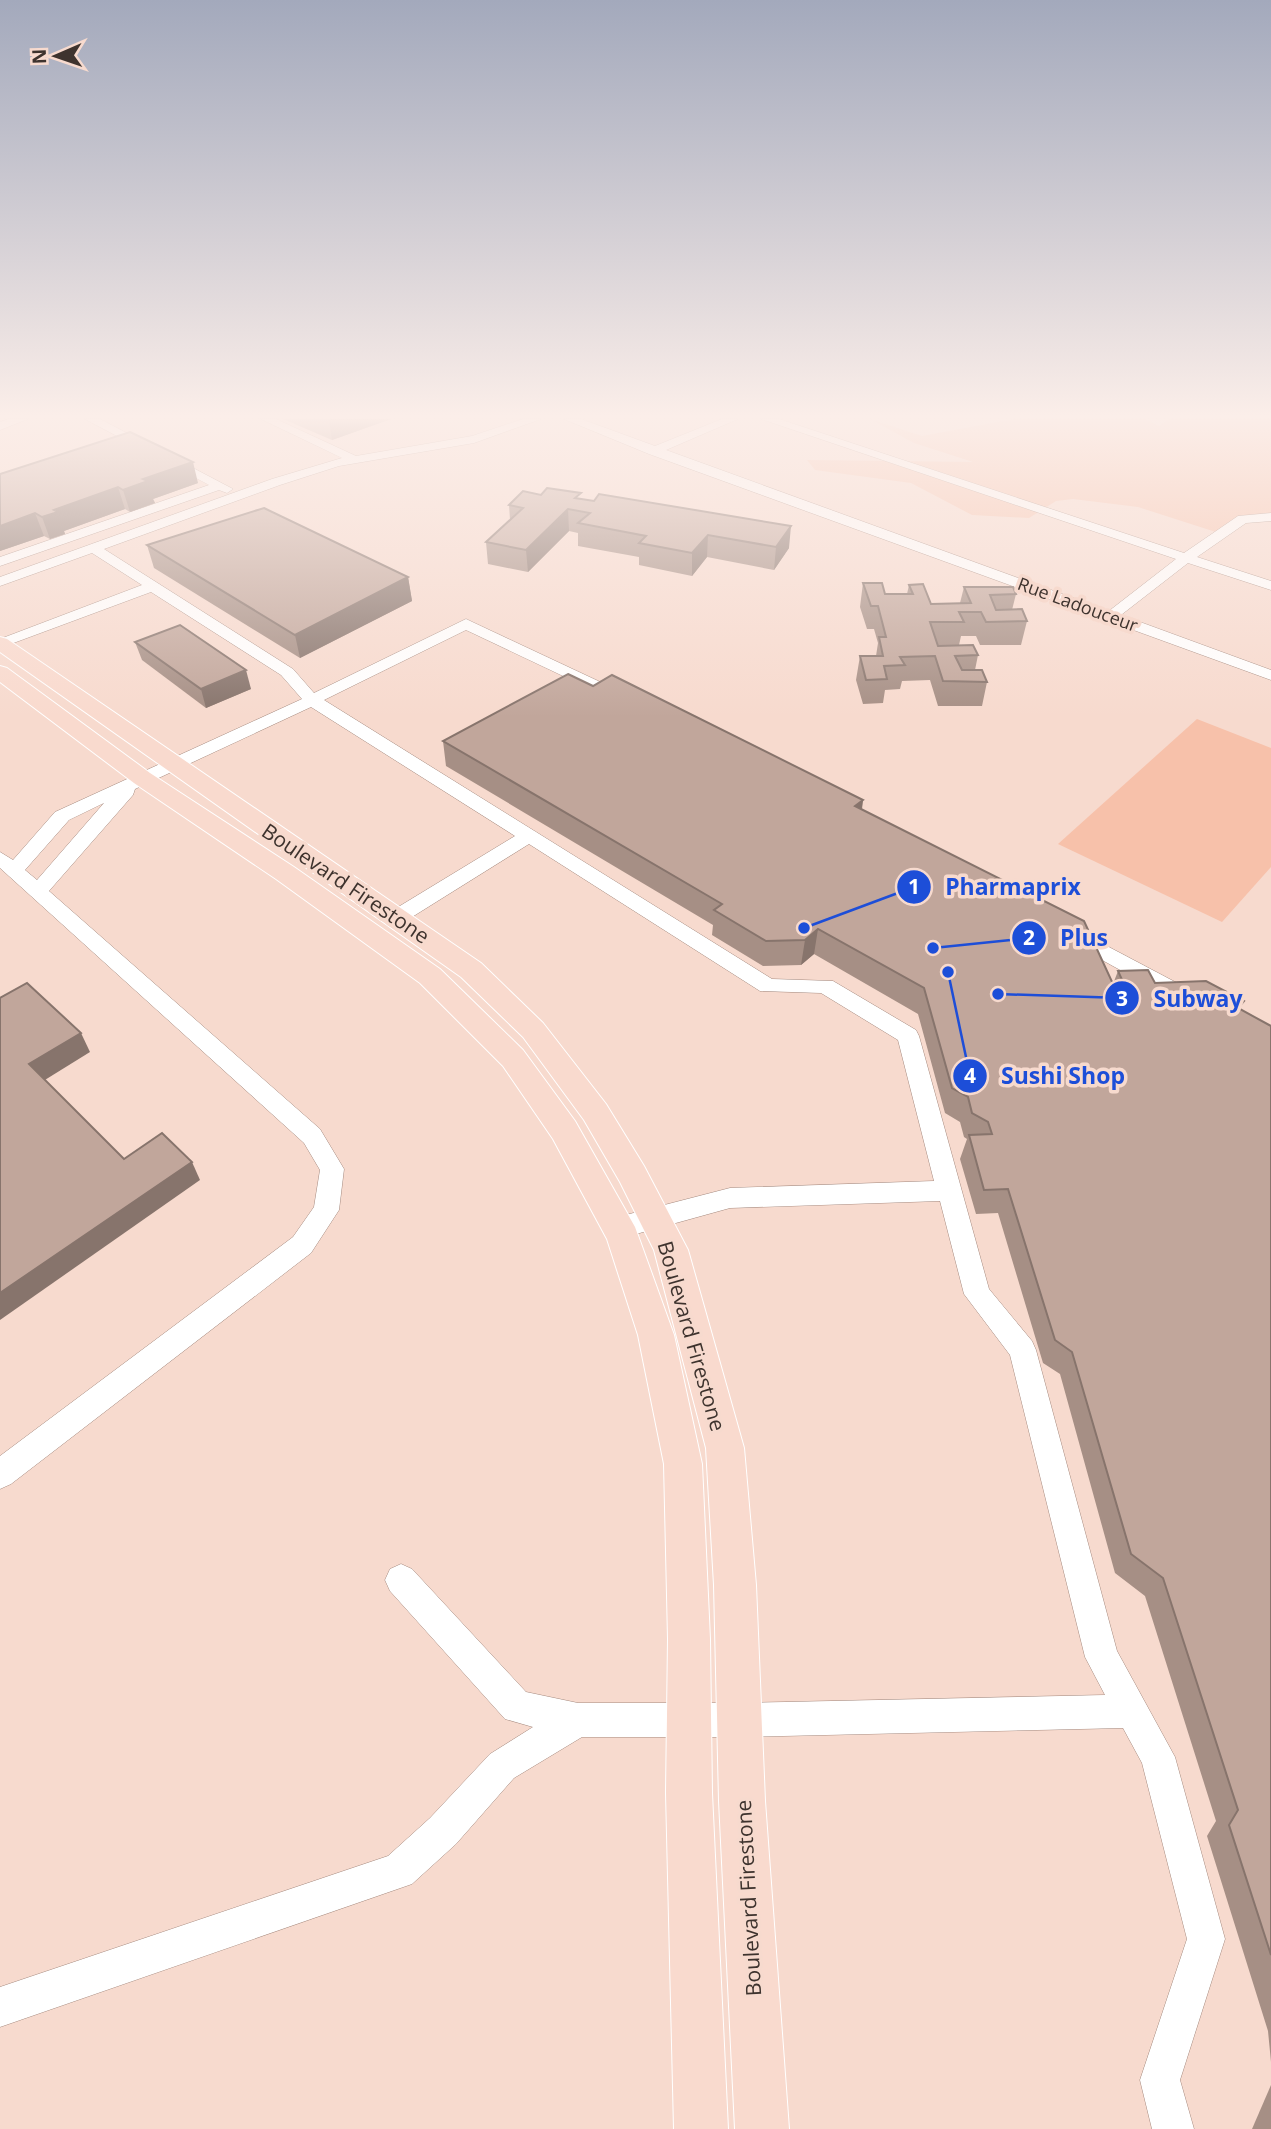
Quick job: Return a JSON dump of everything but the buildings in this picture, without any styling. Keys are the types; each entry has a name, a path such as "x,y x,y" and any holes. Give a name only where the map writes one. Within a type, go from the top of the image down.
{"main road":[{"name":"Boulevard Firestone","path":"0,643 285,873 430,976 513,1058 564,1130 618,1228 656,1335 683,1464 689,1720 688,1793 701,2129"},
{"name":"Boulevard Firestone","path":"0,672 158,772 397,917 471,970 533,1030 595,1112 654,1217 671,1250 725,1448 735,1585 739,1720 762,2129"}],"street":[{"path":"0,562 124,518"},
{"path":"0,582 175,518"},
{"name":"Rue Ladouceur","path":"842,518 1271,675"},
{"path":"1066,518 1271,586"},
{"path":"1111,616 1186,558 1243,519 1252,518"},
{"path":"93,548 287,672 312,700 433,764 529,836 768,986 825,986 908,1036 977,1294 1022,1350 1102,1657 1158,1757 1206,1939 1160,2080 1173,2129"},
{"path":"0,643 153,586"},
{"path":"0,1474 302,1245 326,1210 332,1169 312,1136 7,865 62,816 312,700 466,624 633,704"},
{"path":"560,692 584,679"},
{"path":"37,892 115,802 158,772"},
{"path":"397,917 529,836"},
{"path":"1056,925 1199,1004"},
{"path":"618,1228 730,1198 950,1191"},
{"path":"401,1580 517,1707 578,1720 739,1720 1132,1711"},
{"path":"0,2007 399,1871 443,1831 502,1766 578,1720"}],"shaded area":[{"path":"1173,518 1252,518 1243,519 1222,534"},
{"path":"1197,719 1271,748 1271,867 1222,922 1058,844"}],"place":[{"name":"Pharmaprix","path":"804,928"},
{"name":"Plus","path":"933,948"},
{"name":"Sushi Shop","path":"948,972"},
{"name":"Subway","path":"998,994"}]}
